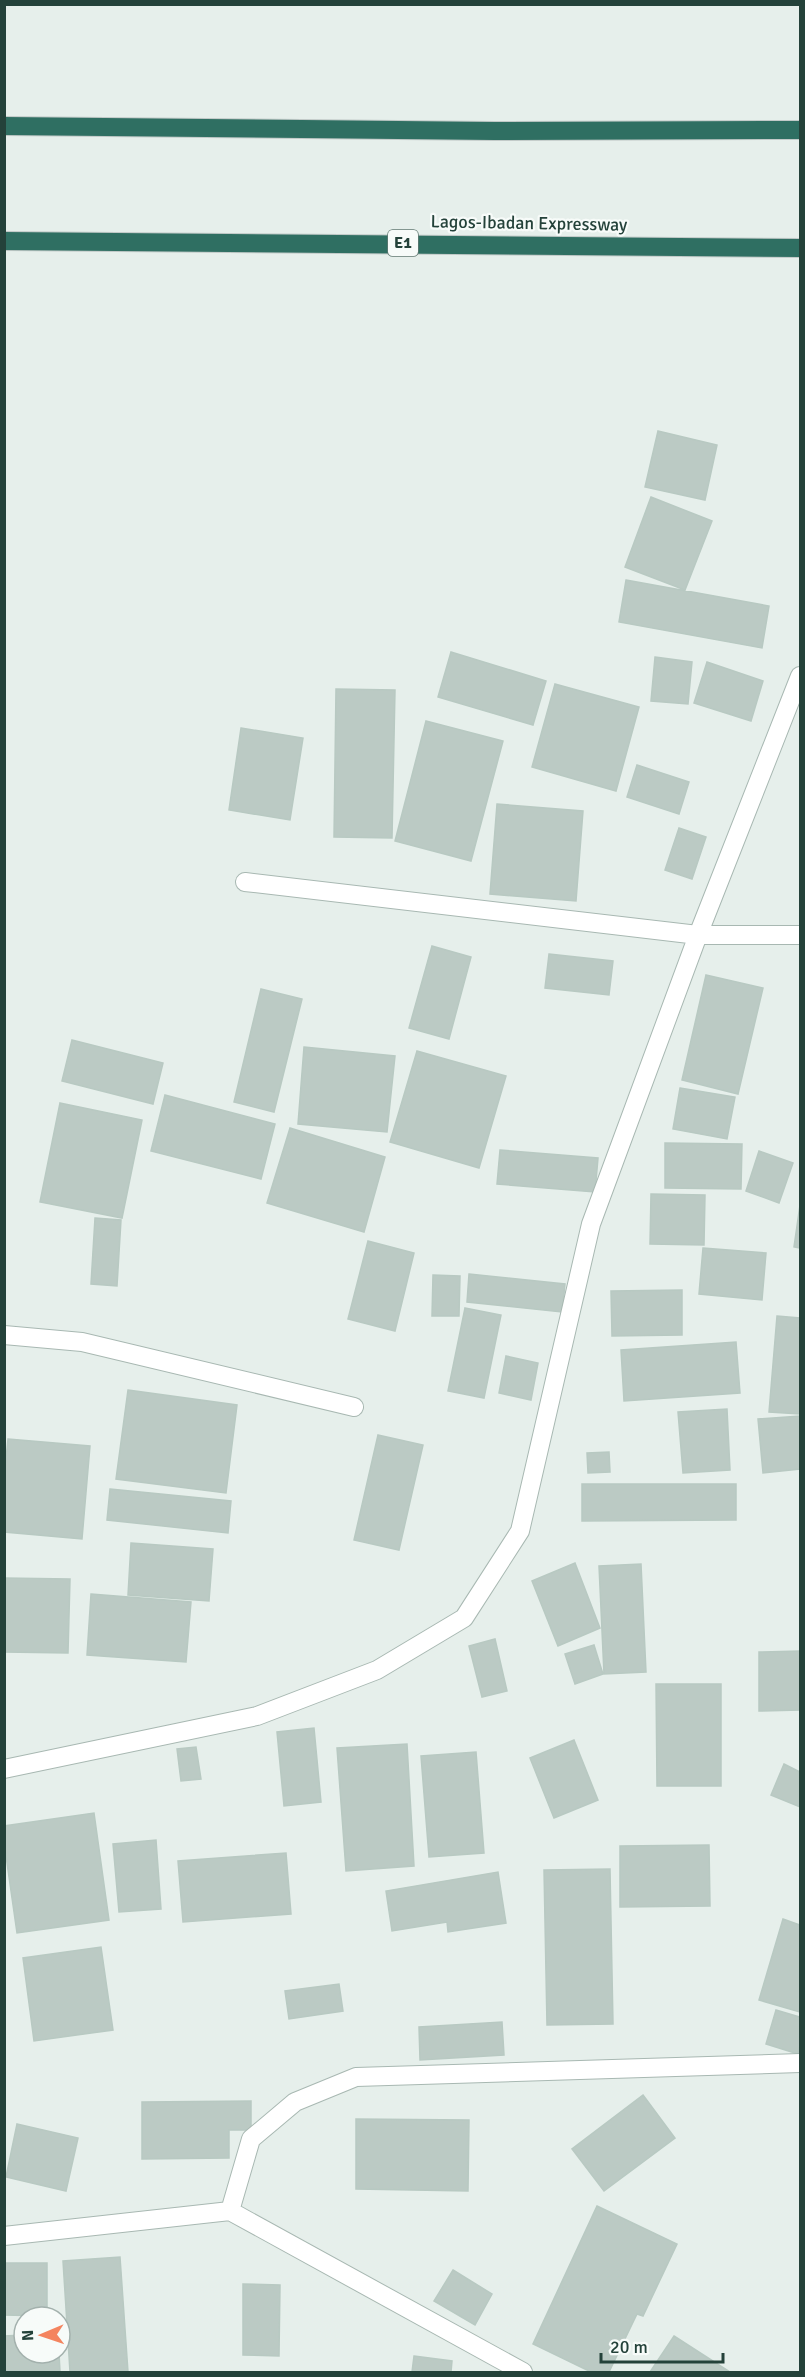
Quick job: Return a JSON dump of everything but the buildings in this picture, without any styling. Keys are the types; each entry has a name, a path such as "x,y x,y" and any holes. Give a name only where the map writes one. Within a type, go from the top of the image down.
{"highway":[{"path":"4,126 482,131 801,130"},
{"name":"Lagos-Ibadan Expressway","path":"4,241 801,248"}],"street":[{"path":"4,1769 257,1716 377,1670 464,1618 520,1531 591,1224 698,935 801,676"},
{"path":"245,882 698,935 801,935"},
{"path":"4,1335 82,1342 354,1407"},
{"path":"230,2211 251,2139 295,2102 356,2078 801,2063"},
{"path":"4,2236 230,2211 523,2373"}]}
